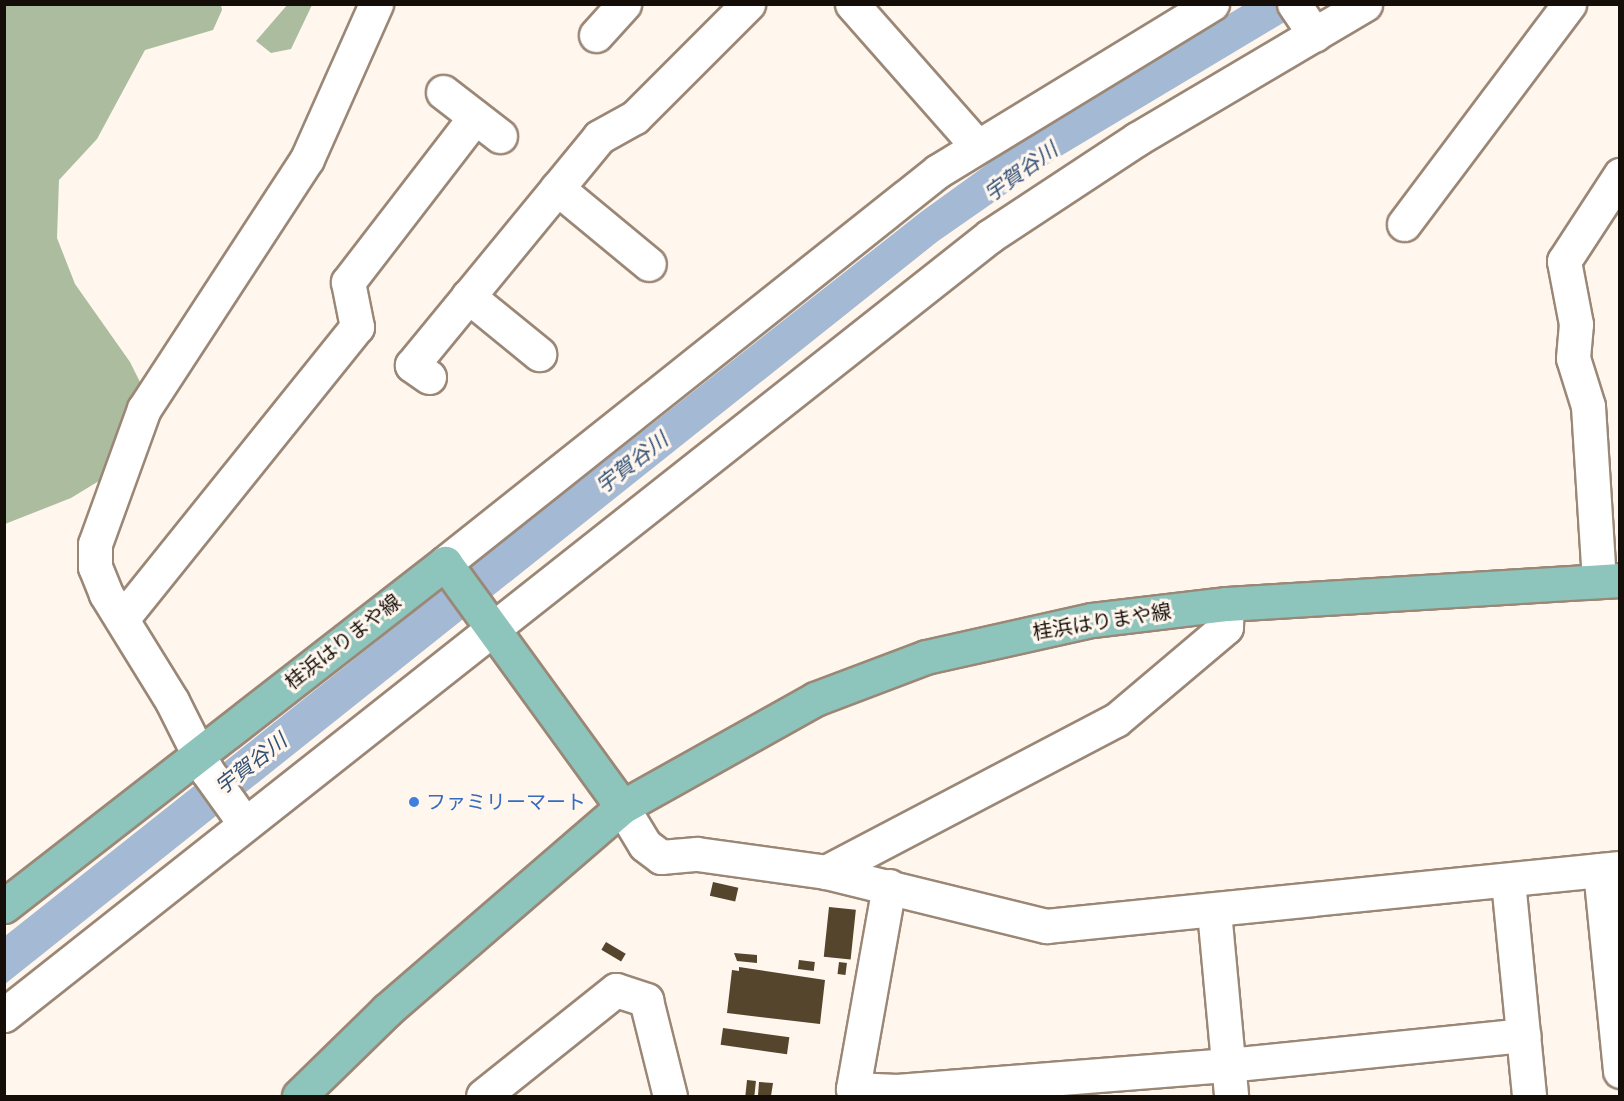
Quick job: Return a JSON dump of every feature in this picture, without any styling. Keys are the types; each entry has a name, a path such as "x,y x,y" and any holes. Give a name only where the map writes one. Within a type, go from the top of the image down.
{"main road":[{"path":"450,570 622,807"},
{"name":"桂浜はりまや線","path":"4,906 202,763 450,570"},
{"name":"桂浜はりまや線","path":"299,1096 387,1010 622,807 815,699 926,657 1092,620 1227,603 1609,580"}],"street":[{"path":"237,814 202,763 172,701 122,619 95,567 94,544 144,409 307,159 376,4"},
{"path":"596,35 624,4"},
{"path":"429,377 412,365 598,137 635,117 748,4"},
{"path":"852,4 977,146"},
{"path":"450,570 929,179 977,146 1212,4"},
{"path":"4,1015 237,814 489,623 990,236 1137,139 1305,20 1365,4"},
{"path":"1404,224 1569,4"},
{"path":"122,619 357,327 348,282 488,126 443,92"},
{"path":"1609,580 1588,406 1573,358 1576,324 1564,261 1617,185"},
{"path":"557,188 649,264"},
{"path":"468,297 540,354"},
{"path":"826,872 1116,720 1226,627 1227,603"},
{"path":"622,807 645,845 661,857 697,854 826,872 1046,926 1214,911 1610,869 1620,1071"},
{"path":"1508,881 1529,1096"},
{"path":"890,886 852,1093 1230,1081 1523,1035"},
{"path":"1214,911 1230,1081"},
{"path":"483,1096 616,990 646,1000 670,1096"}],"green space":[{"path":"288,4 312,5 291,49 271,53 256,41"},
{"path":"5,5 221,5 222,10 213,30 145,50 97,139 59,180 57,238 75,284 130,362 156,414 130,462 71,498 5,524"}],"water":[{"name":"宇賀谷川","path":"1244,5 1313,5 1054,160 938,241 5,984 5,936 435,595 921,212 1036,129"}],"building":[{"path":"713,882 738,888 735,901 710,896"},
{"path":"829,907 856,910 851,960 824,957"},
{"path":"606,942 626,954 621,962 601,950"},
{"path":"734,953 757,955 757,963 737,961"},
{"path":"799,960 815,962 814,971 798,969"},
{"path":"839,962 847,963 845,975 838,974"},
{"path":"739,967 825,980 820,1024 727,1013 732,970 739,971"},
{"path":"723,1028 789,1037 787,1054 721,1045"},
{"path":"747,1080 756,1081 754,1096 745,1096"},
{"path":"759,1082 773,1083 771,1096 758,1096"}],"place":[{"name":"ファミリーマート","path":"414,802"}]}
